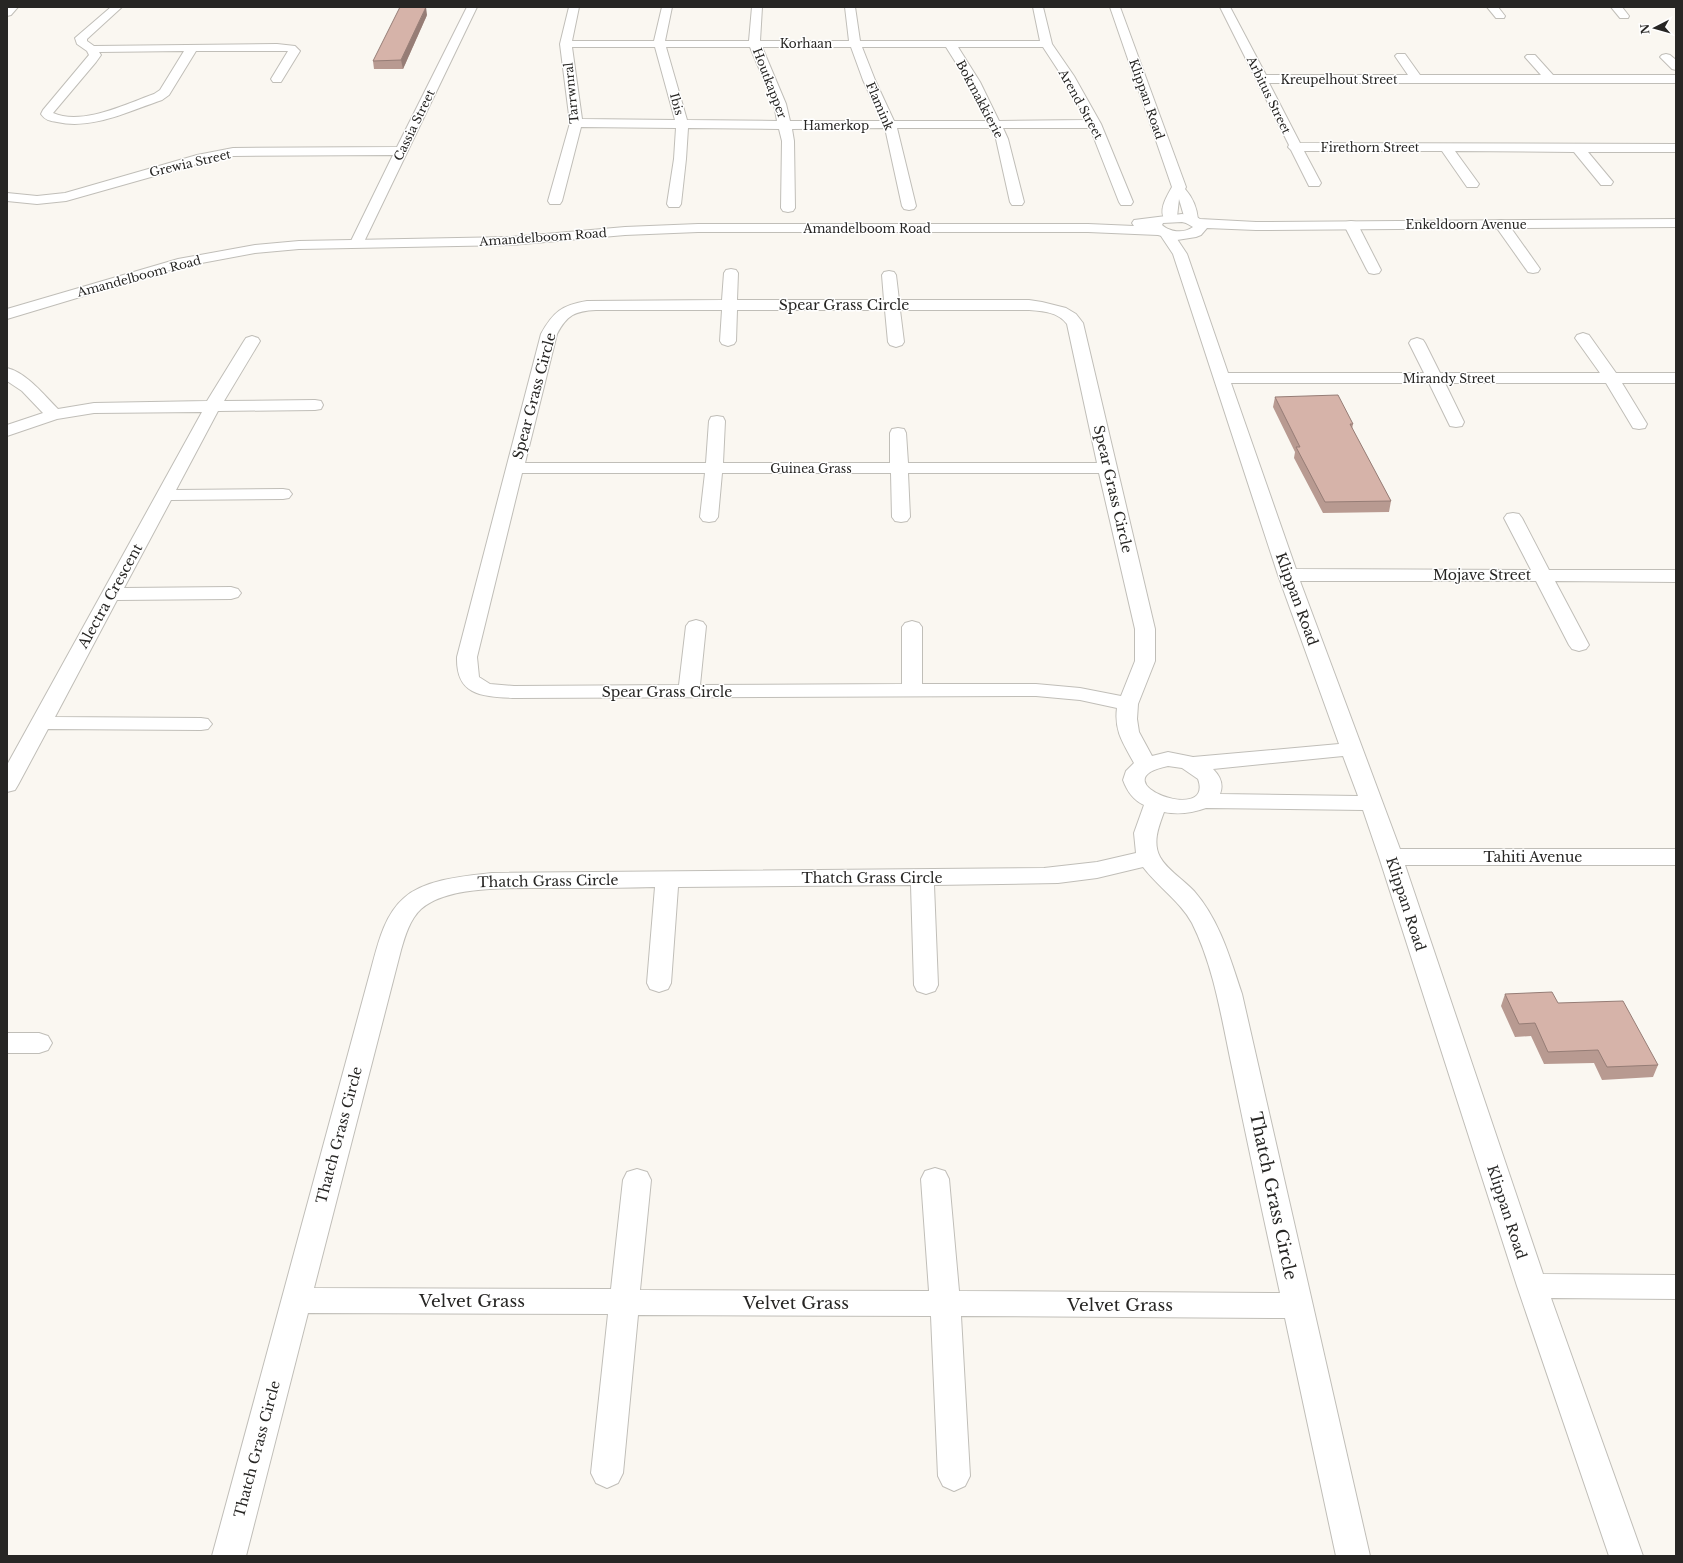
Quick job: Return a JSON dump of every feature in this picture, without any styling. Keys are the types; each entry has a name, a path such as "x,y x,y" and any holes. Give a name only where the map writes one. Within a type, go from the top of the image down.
{"street":[{"path":"7,13 14,7"},
{"path":"117,7 81,38 81,42 83,44 92,49 291,48 294,51 277,79"},
{"name":"Cassia Street","path":"357,243 472,7"},
{"name":"Tarrwnral","path":"556,201 576,123 566,44 574,7"},
{"name":"Ibis","path":"667,7 659,43 682,124 680,159 674,204"},
{"name":"Houtkapper","path":"757,7 754,43 780,104 786,125 788,141 788,208"},
{"name":"Flamink","path":"850,7 855,43 869,80 890,125 909,206"},
{"name":"Arend Street","path":"1038,7 1046,44 1068,76 1095,124 1126,202"},
{"name":"Klippan Road","path":"1115,7 1179,188 1178,190 1184,194 1189,206 1191,232 1221,378 1288,575 1391,857 1532,1286 1626,1556"},
{"name":"Arbitus Street","path":"1225,7 1294,147 1314,183"},
{"path":"1492,7 1500,16"},
{"path":"1616,7 1624,16"},
{"name":"Korhaan","path":"566,44 1046,44"},
{"name":"Bokmakkierie","path":"950,44 974,82 1002,139 1017,202"},
{"path":"92,49 95,55 92,60 49,110 47,114 50,117 68,121 94,119 158,97 165,92 192,48"},
{"name":"Kreupelhout Street","path":"1401,56 1416,79"},
{"path":"1532,57 1550,79"},
{"path":"1666,57 1676,67"},
{"name":"Kreupelhout Street","path":"1261,79 1676,80"},
{"name":"Hamerkop","path":"576,123 786,125 1095,124"},
{"name":"Firethorn Street","path":"1294,147 1676,148"},
{"path":"1446,148 1472,184"},
{"path":"1578,148 1606,182"},
{"name":"Grewia Street","path":"7,197 37,200 66,197 202,158 233,152 401,151"},
{"path":"1163,226 1171,201 1178,190"},
{"name":"Enkeldoorn Avenue","path":"1163,226 1191,232 1256,226 1676,223"},
{"path":"1501,224 1533,269"},
{"path":"1351,225 1374,270"},
{"name":"Klippan Road","path":"1163,226 1191,232"},
{"name":"Amandelboom Road","path":"7,314 151,270 194,259 255,249 305,245 511,241 625,231 687,228 1088,228 1163,226"},
{"path":"728,341 731,273"},
{"path":"889,275 891,306 896,342"},
{"name":"Spear Grass Circle","path":"1128,704 1060,691 514,692 496,691 479,686 470,680 467,670 467,658 549,334 558,316 575,308 596,305 1029,305 1046,307 1066,313 1075,323 1145,629 1145,662 1128,704 1126,719 1128,732 1146,763"},
{"path":"1583,338 1638,424"},
{"name":"Alectra Crescent","path":"7,785 213,406 252,341"},
{"path":"1417,343 1456,422"},
{"path":"7,373 28,388 54,415"},
{"name":"Mirandy Street","path":"1221,378 1676,378"},
{"path":"7,431 54,415 94,408 315,405"},
{"path":"709,517 717,421"},
{"path":"898,433 902,517"},
{"name":"Guinea Grass","path":"515,468 1107,468"},
{"path":"165,495 284,494"},
{"path":"1513,518 1579,645"},
{"name":"Mojave Street","path":"1288,575 1676,576"},
{"path":"111,594 231,593"},
{"path":"689,692 696,626"},
{"path":"912,627 912,691"},
{"path":"41,723 201,724"},
{"path":"1192,764 1351,749"},
{"path":"1204,801 1210,794 1212,786 1210,778 1203,770 1192,764 1180,760 1156,760 1146,763 1138,769 1134,776 1134,783 1138,791 1145,798 1168,807 1194,805 1204,801 1372,803"},
{"path":"1148,857 1145,833 1156,803"},
{"name":"Thatch Grass Circle","path":"229,1556 382,973 395,932 405,912 420,898 437,890 464,884 492,881 922,878 1083,874 1118,867 1148,857 1156,868 1186,897 1202,919 1217,953 1229,994 1353,1556"},
{"name":"Tahiti Avenue","path":"1391,857 1676,857"},
{"path":"922,878 926,984"},
{"path":"659,982 667,879"},
{"path":"7,1043 39,1043"},
{"path":"935,1179 945,1304 954,1476"},
{"path":"606,1472 637,1180"},
{"path":"1532,1286 1676,1287"},
{"name":"Velvet Grass","path":"296,1300 1297,1306"}],"building":[{"path":"400,7 426,7 401,60 373,61"},
{"path":"1338,395 1353,424 1350,424 1391,501 1325,502 1296,447 1300,447 1275,397"},
{"path":"1552,992 1558,1003 1623,1001 1658,1065 1607,1067 1598,1050 1548,1052 1535,1023 1519,1024 1505,994"}]}
